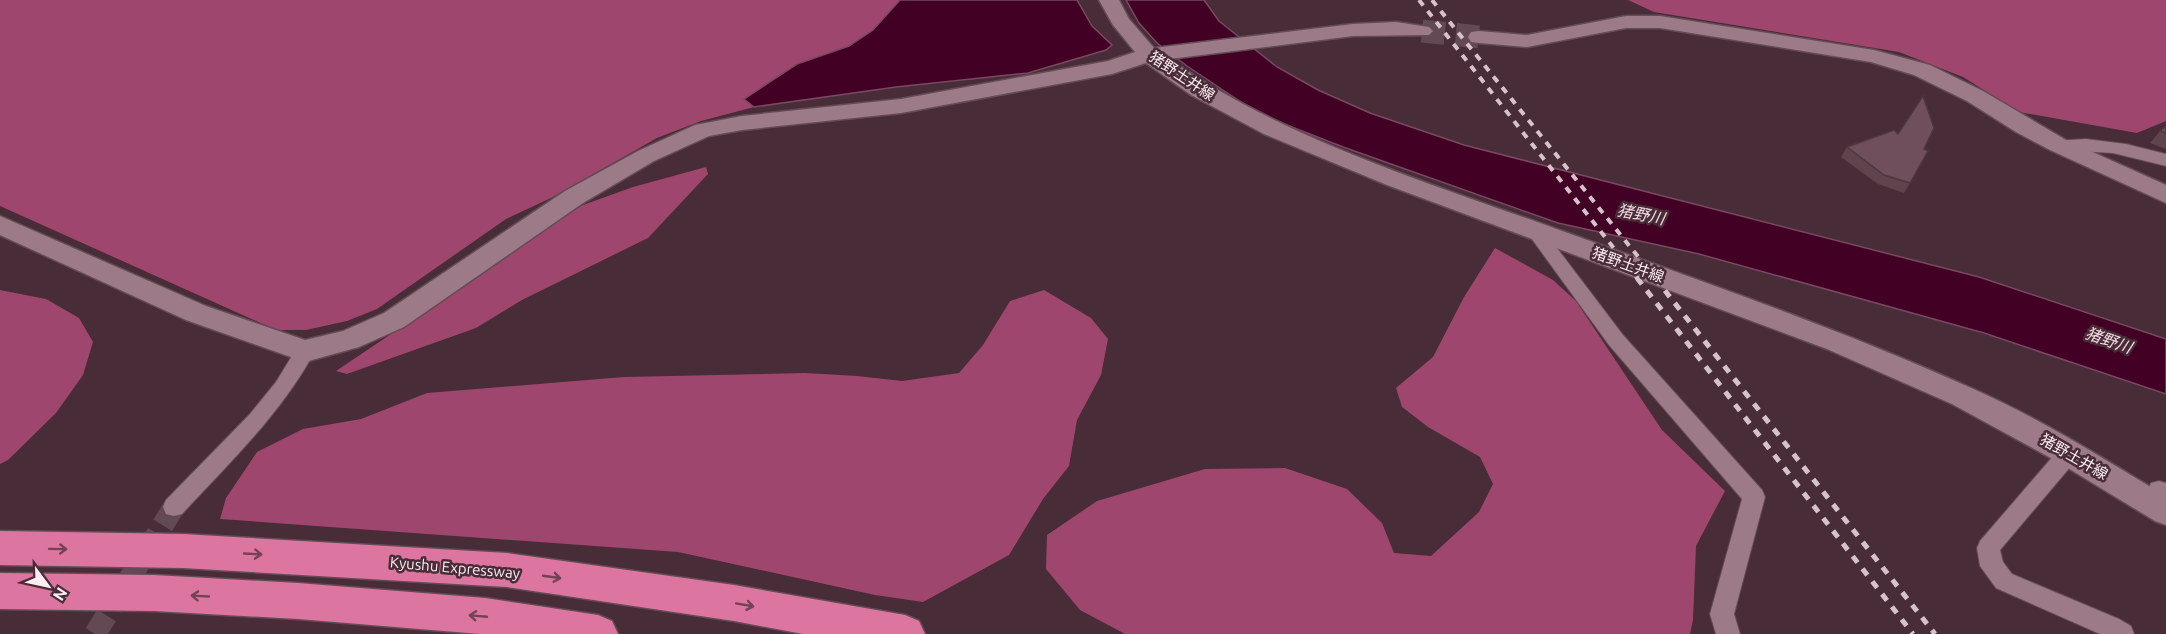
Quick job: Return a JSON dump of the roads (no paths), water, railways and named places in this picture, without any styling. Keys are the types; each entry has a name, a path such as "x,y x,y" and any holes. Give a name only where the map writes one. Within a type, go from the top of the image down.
{"highway":[{"name":"Kyushu Expressway","path":"0,548 183,550 507,570 734,603 905,634"},
{"path":"0,591 154,593 298,601 485,616 598,634"}],"street":[{"name":"猪野土井線","path":"1109,0 1120,21 1161,54 1199,90 1272,129 1535,231 1837,342 1962,396 2069,453 2164,499"},
{"path":"1479,37 1527,41 1626,22 1660,22 1874,56 1922,70 1946,81 2058,145 2166,195"},
{"path":"0,225 196,313 304,351 349,340 394,320 574,197 646,156 703,130 742,123 901,106 1112,67 1161,54 1353,30 1396,28 1422,31"},
{"path":"2058,145 2074,144 2134,149 2166,160"},
{"path":"1535,231 1616,340 1754,496 1722,614 1728,634"},
{"path":"174,507 283,388 304,351"},
{"path":"2069,453 1988,548 1992,566 2004,581 2110,627 2121,634"}],"water":[{"path":"900,0 1077,0 1092,26 1112,45 1106,50 1028,73 896,87 754,107 744,99 797,64 849,46 873,30"},
{"name":"猪野川","path":"1126,0 1204,0 1219,21 1277,67 1318,90 1370,113 1464,145 1979,277 2166,339 2166,394 1984,333 1699,254 1558,223 1343,147 1259,114 1187,66 1157,43 1139,23"}],"tunnel":[{"path":"1422,31 1479,37"},
{"path":"95,634 174,507"}],"railway":[{"path":"1419,0 1638,279"},
{"path":"1432,0 1656,279"},
{"path":"1637,278 1913,634"},
{"path":"1655,278 1935,634"}]}
